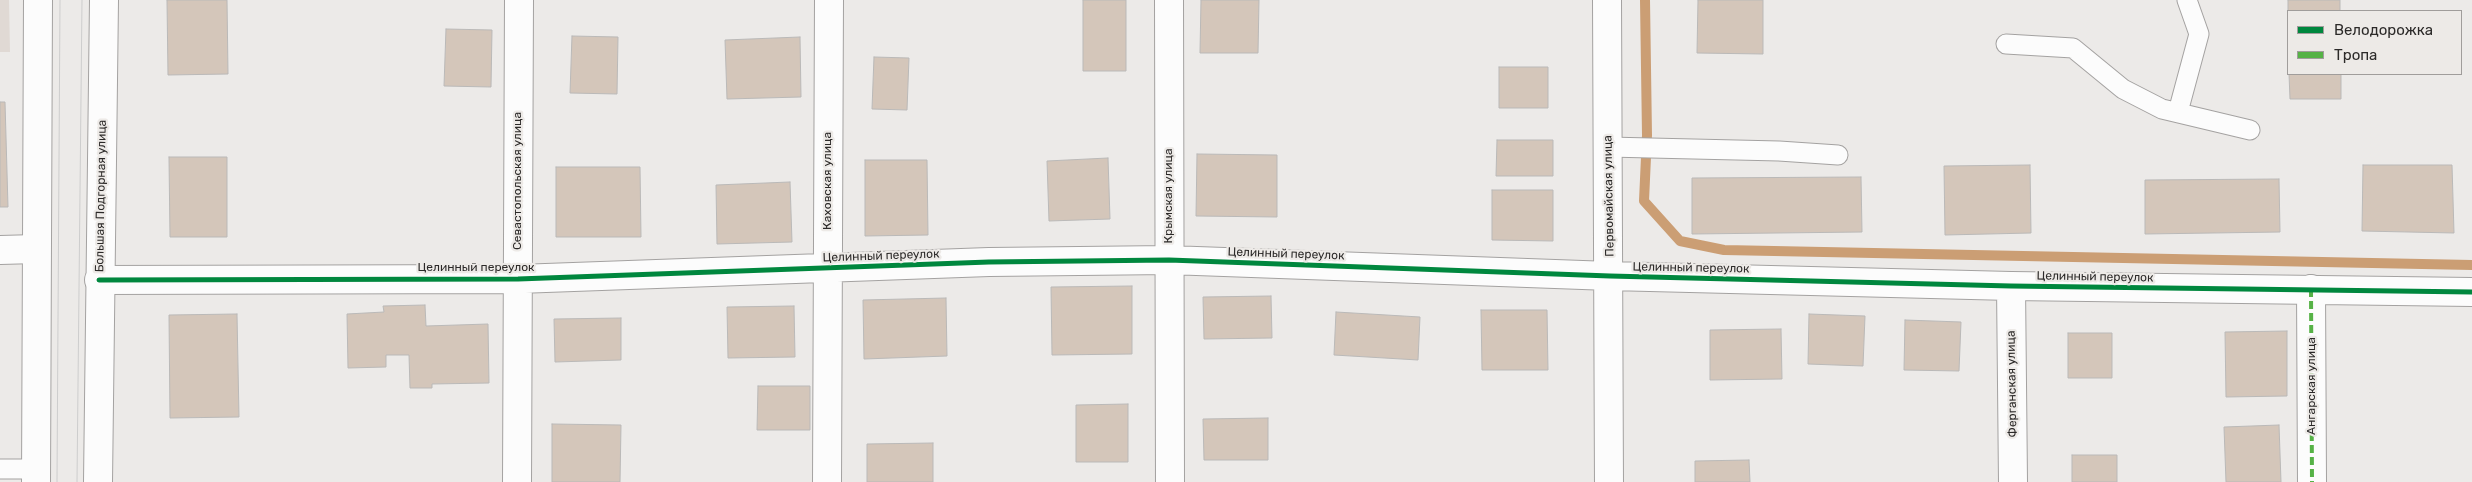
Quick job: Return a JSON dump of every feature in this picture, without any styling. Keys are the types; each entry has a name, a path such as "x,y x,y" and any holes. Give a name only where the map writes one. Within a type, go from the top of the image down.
{"street":[{"path":"36,476 38,0"},
{"name":"Большая Подгорная улица","path":"98,482 104,0"},
{"name":"Севастопольская улица","path":"517,482 519,0"},
{"name":"Каховская улица","path":"828,482 829,0"},
{"name":"Крымская улица","path":"1169,0 1168,260 1170,482"},
{"name":"Первомайская улица","path":"1606,0 1610,276 1609,482"},
{"path":"0,250 36,249"},
{"name":"Целинный переулок","path":"100,280 518,279 988,262 1168,260 1610,276 2011,286 2472,292"},
{"name":"Ферганская улица","path":"2011,286 2014,482"},
{"name":"Ангарская улица","path":"2311,289 2312,482"}],"lane":[{"path":"2178,112 2200,34 2187,0"},
{"path":"2006,44 2072,48 2123,89 2162,109 2250,130"},
{"path":"1608,147 1779,151 1838,156"},
{"path":"0,469 36,476"}],"shaded area":[{"path":"0,0 9,0 10,52 0,52"}],"building":[{"path":"167,0 227,0 228,74 168,75"},
{"path":"1083,0 1126,0 1126,71 1083,71"},
{"path":"1201,0 1259,0 1258,53 1200,53"},
{"path":"1698,0 1763,0 1763,54 1697,53"},
{"path":"2288,0 2340,0 2340,10 2288,10"},
{"path":"446,29 492,30 491,87 444,86"},
{"path":"572,36 618,37 617,94 570,93"},
{"path":"800,37 801,97 727,99 725,40"},
{"path":"874,57 909,58 907,110 872,109"},
{"path":"1499,67 1548,67 1548,108 1499,108"},
{"path":"2289,75 2341,75 2341,99 2290,99"},
{"path":"0,102 5,102 8,207 0,207"},
{"path":"1497,140 1553,140 1553,176 1496,176"},
{"path":"1197,154 1277,155 1277,217 1196,216"},
{"path":"169,157 227,157 227,237 170,237"},
{"path":"1108,158 1110,219 1049,221 1047,161"},
{"path":"865,160 927,160 928,235 865,236"},
{"path":"2030,165 2031,233 1945,235 1944,166"},
{"path":"2363,165 2452,165 2454,233 2362,231"},
{"path":"556,167 640,167 641,237 556,237"},
{"path":"1861,177 1862,232 1692,234 1692,178"},
{"path":"2279,179 2280,232 2145,234 2145,180"},
{"path":"790,182 792,242 717,244 716,185"},
{"path":"1492,190 1553,190 1553,241 1492,240"},
{"path":"1132,286 1132,354 1052,355 1051,287"},
{"path":"1271,296 1272,338 1204,339 1203,297"},
{"path":"946,298 947,356 864,359 863,300"},
{"path":"425,305 426,326 488,324 489,383 432,384 432,388 410,388 409,355 386,355 386,367 348,368 347,314 384,312 383,306"},
{"path":"794,306 795,357 728,358 727,307"},
{"path":"1481,310 1547,310 1548,370 1482,370"},
{"path":"1336,312 1420,317 1418,360 1334,355"},
{"path":"237,314 239,417 170,418 169,315"},
{"path":"1809,314 1865,316 1863,366 1808,364"},
{"path":"621,318 621,360 555,362 554,319"},
{"path":"1905,320 1961,322 1959,371 1904,370"},
{"path":"1781,329 1782,379 1710,380 1710,330"},
{"path":"2287,331 2287,396 2226,397 2225,332"},
{"path":"2068,333 2112,333 2112,378 2068,378"},
{"path":"758,386 810,386 810,430 757,430"},
{"path":"1128,404 1128,462 1076,462 1076,405"},
{"path":"1268,418 1268,460 1204,460 1203,419"},
{"path":"552,424 621,425 620,482 552,482"},
{"path":"2279,425 2281,482 2226,482 2224,427"},
{"path":"933,443 933,482 867,482 867,444"},
{"path":"2072,455 2117,455 2117,482 2072,482"},
{"path":"1749,460 1750,482 1695,482 1695,461"}],"waterway":[{"path":"1645,0 1647,135 1644,201 1680,241 1724,250 2472,265"}],"tram line":[{"path":"57,482 60,0"},
{"path":"77,482 82,0"}],"marked path":[{"path":"2311,289 2312,482"}],"cycle path":[{"path":"99,280 518,279 989,262 1169,260 1610,276 2011,286 2472,292"}]}
